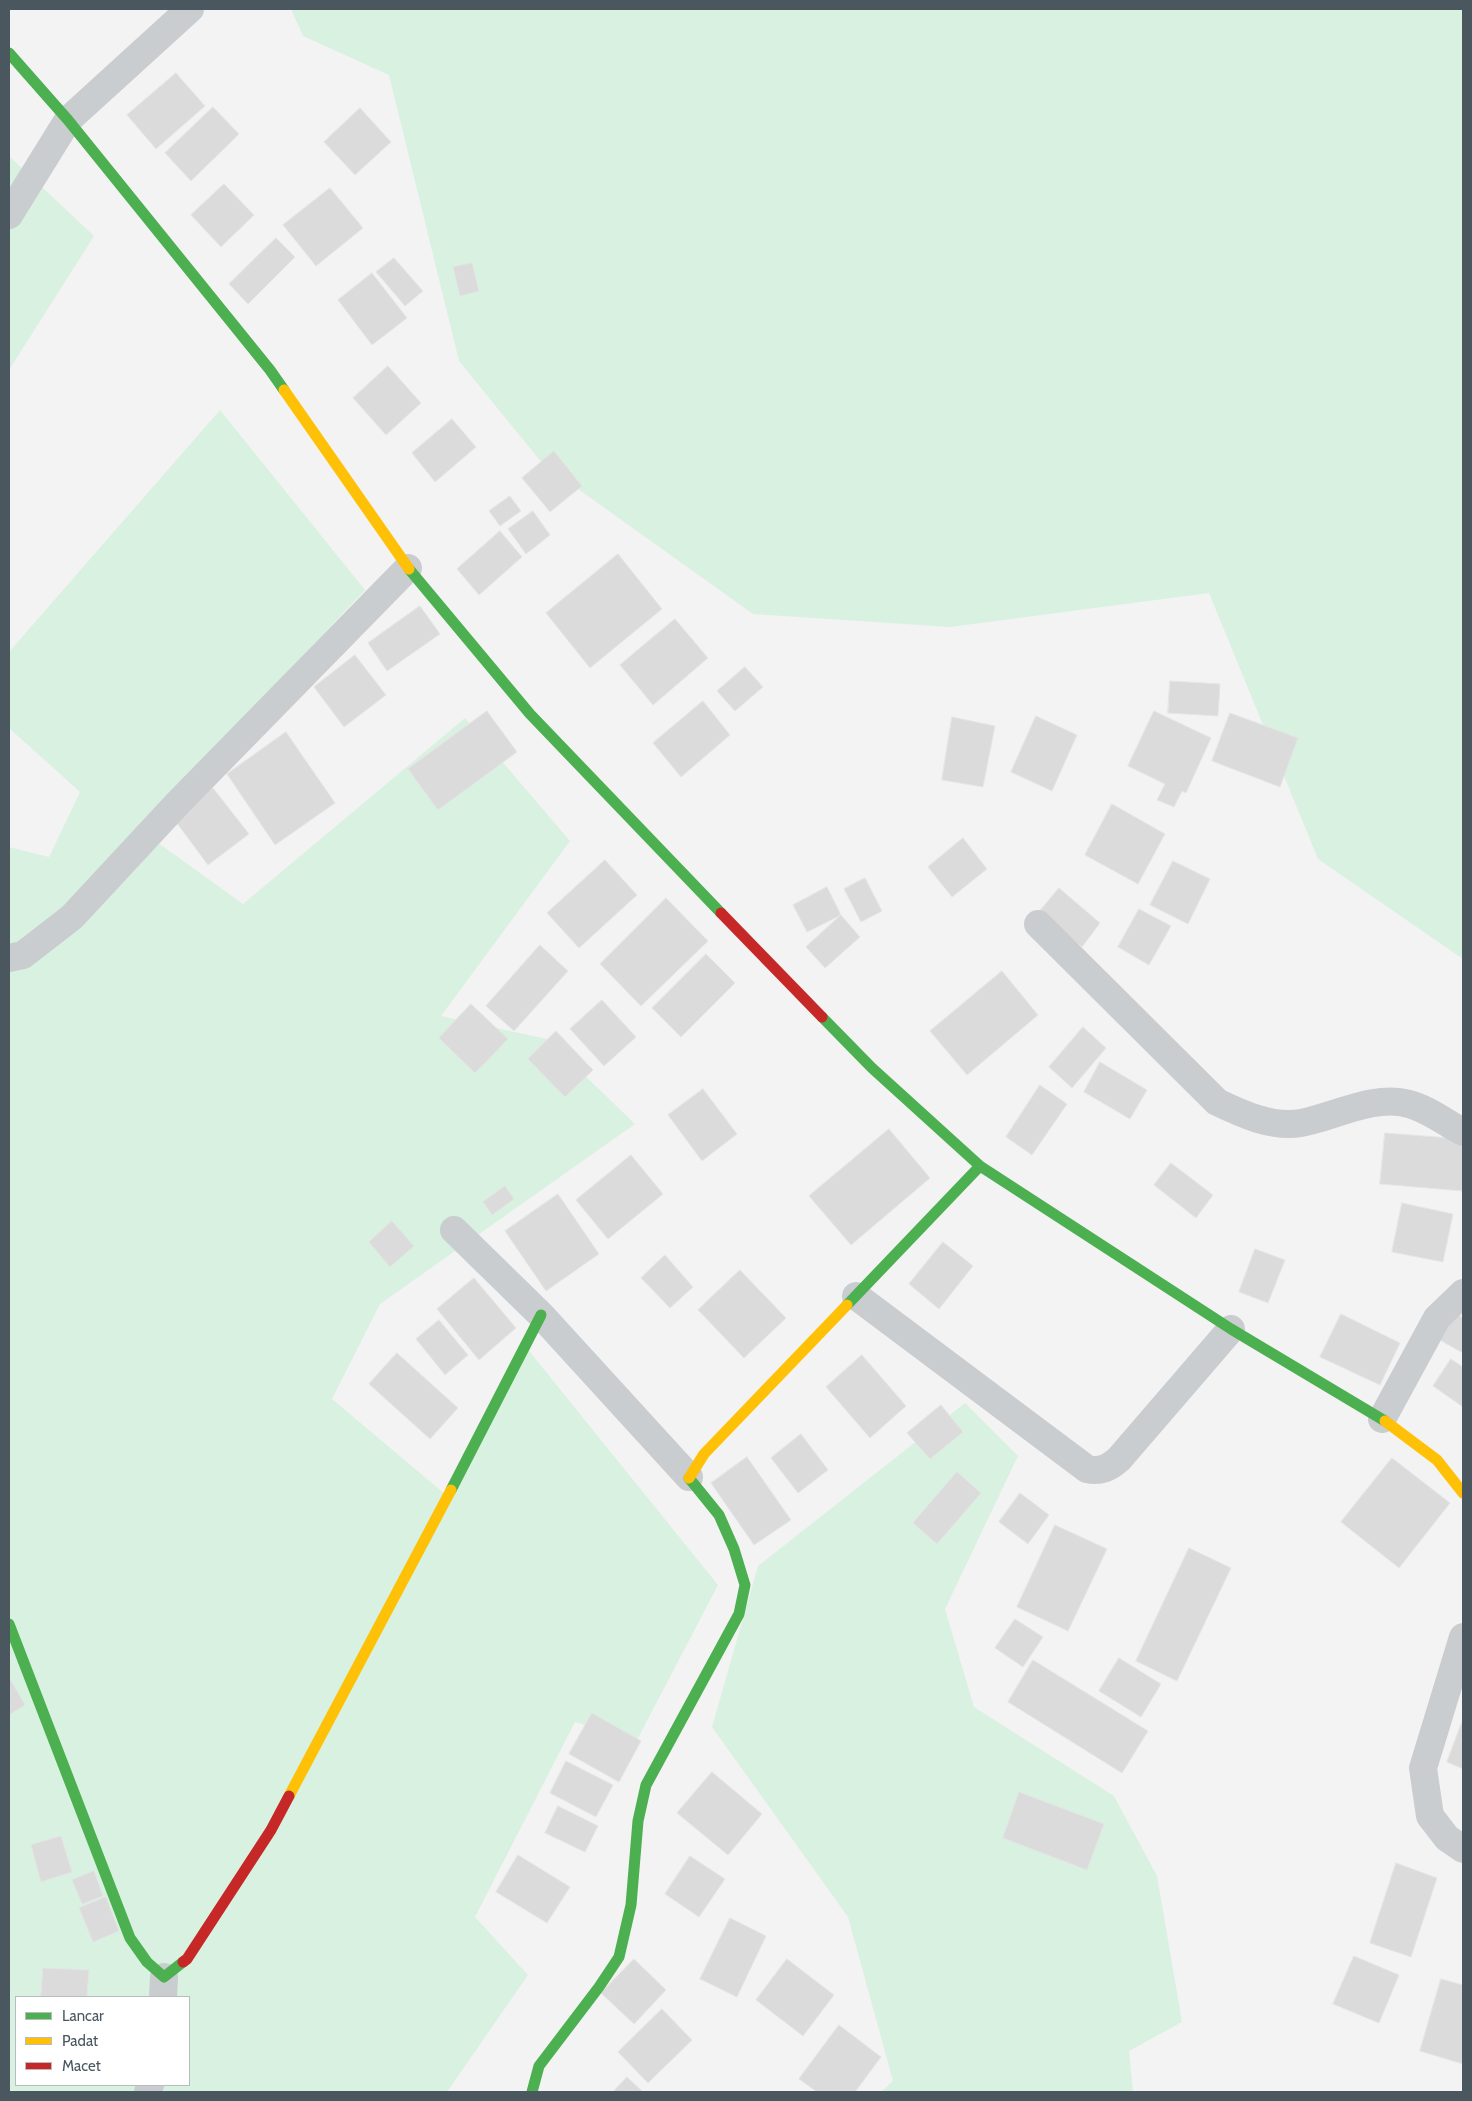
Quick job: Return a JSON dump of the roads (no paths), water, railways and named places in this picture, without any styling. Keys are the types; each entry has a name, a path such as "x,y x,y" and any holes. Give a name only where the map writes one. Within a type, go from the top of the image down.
{"street":[{"path":"9,215 68,120 190,9"},
{"path":"9,53 68,120 270,370 408,568 530,714 872,1068 980,1166 1231,1329 1382,1419 1437,1460 1463,1493"},
{"path":"9,958 23,955 72,917 177,804 408,568"},
{"path":"1038,924 1217,1102 1239,1113 1273,1123 1292,1124 1370,1103 1408,1104 1463,1132"},
{"path":"689,1477 704,1454 980,1166"},
{"path":"454,1230 541,1316 689,1477 719,1515 734,1549 745,1585 739,1614 646,1785 638,1821 631,1905 619,1957 599,1987 539,2066 532,2092"},
{"path":"1382,1419 1437,1318 1463,1294"},
{"path":"856,1296 1087,1469 1094,1471 1108,1468 1119,1459 1231,1329"},
{"path":"9,1624 130,1938 163,1987 187,1959 271,1830 541,1316"},
{"path":"1463,1637 1424,1768 1430,1816 1447,1838 1463,1849"}]}
